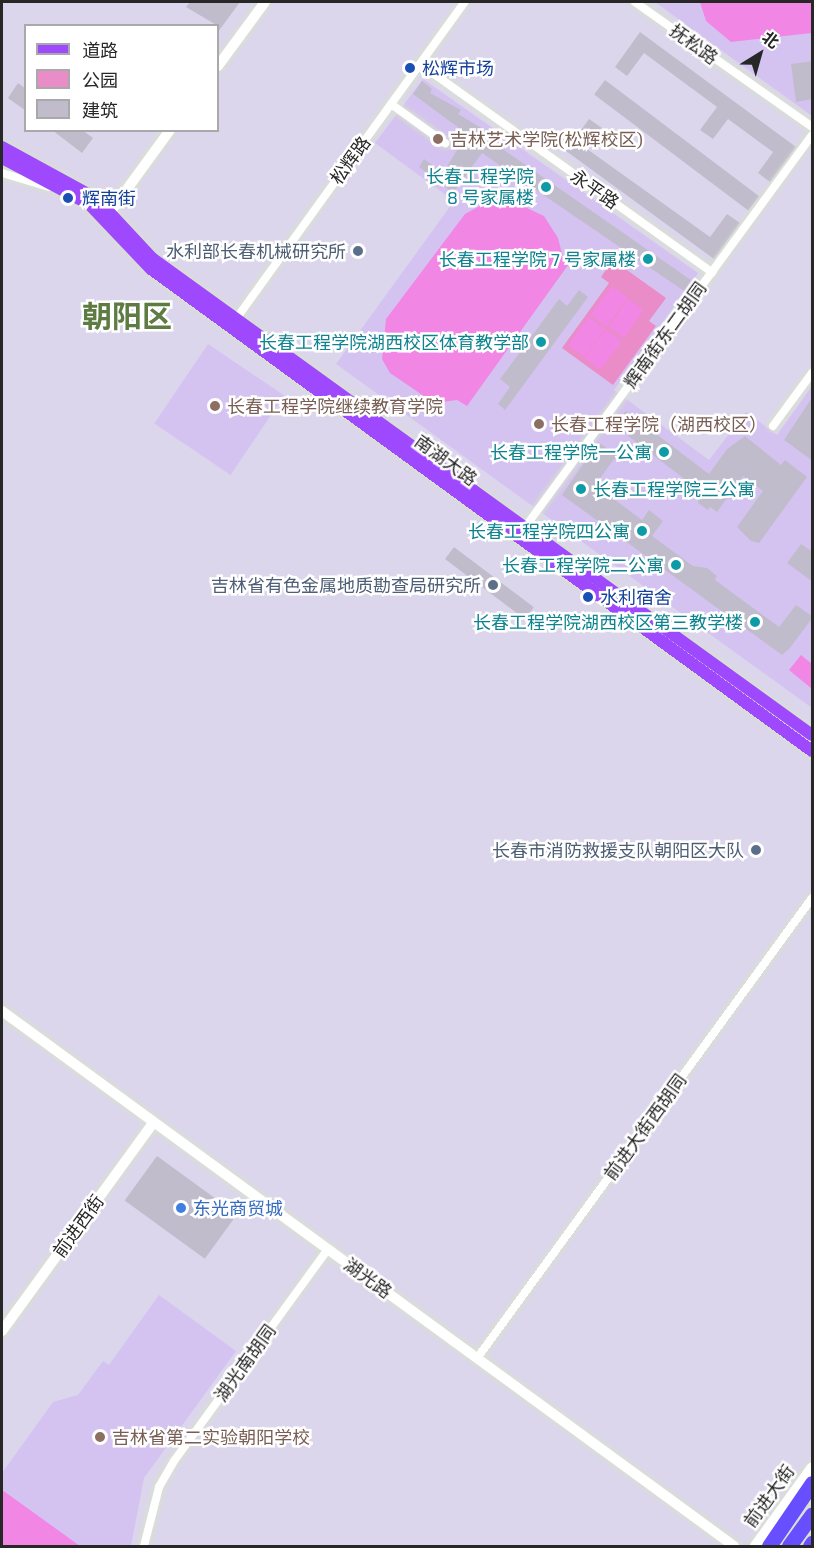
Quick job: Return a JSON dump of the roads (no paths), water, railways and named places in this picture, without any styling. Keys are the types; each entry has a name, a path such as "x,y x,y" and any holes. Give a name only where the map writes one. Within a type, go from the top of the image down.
{"highway":[{"path":"769,1546 813,1483"},
{"path":"789,1546 813,1514"}],"main road":[{"name":"南湖大路","path":"2,147 108,214 152,258 522,531 813,751"},
{"name":"南湖大路","path":"2,158 108,214 151,268 813,735"},
{"path":"783,1546 813,1505"}],"street":[{"path":"219,65 265,2"},
{"name":"松辉路","path":"236,320 465,2"},
{"name":"抚松路","path":"635,2 813,127"},
{"name":"永平路","path":"420,64 711,272"},
{"path":"391,104 445,143"},
{"path":"108,214 169,132"},
{"name":"辉南街东二胡同","path":"522,531 700,281 711,272 813,135"},
{"path":"2,173 64,192"},
{"path":"772,426 813,373"},
{"name":"前进大街西胡同","path":"478,1357 813,897"},
{"name":"湖光路","path":"2,1011 734,1546"},
{"name":"前进西街","path":"2,1331 154,1122"},
{"name":"湖光南胡同","path":"144,1546 159,1487 174,1461 328,1249"},
{"name":"前进大街","path":"755,1546 813,1467"}],"place":[{"name":"松辉市场","path":"410,68"},
{"name":"吉林艺术学院(松辉校区)","path":"438,139"},
{"name":"长春工程学院 8 号家属楼","path":"546,187"},
{"name":"辉南街","path":"68,198"},
{"name":"水利部长春机械研究所","path":"358,251"},
{"name":"长春工程学院 7 号家属楼","path":"648,259"},
{"name":"长春工程学院湖西校区体育教学部","path":"541,342"},
{"name":"长春工程学院继续教育学院","path":"215,406"},
{"name":"长春工程学院（湖西校区）","path":"539,424"},
{"name":"长春工程学院一公寓","path":"664,452"},
{"name":"长春工程学院三公寓","path":"581,489"},
{"name":"长春工程学院四公寓","path":"642,531"},
{"name":"长春工程学院二公寓","path":"676,565"},
{"name":"吉林省有色金属地质勘查局研究所","path":"493,585"},
{"name":"水利宿舍","path":"588,597"},
{"name":"长春工程学院湖西校区第三教学楼","path":"755,622"},
{"name":"长春市消防救援支队朝阳区大队","path":"756,850"},
{"name":"东光商贸城","path":"181,1208"},
{"name":"吉林省第二实验朝阳学校","path":"100,1437"}],"district":[{"name":"朝阳区","path":"127,315"}]}
